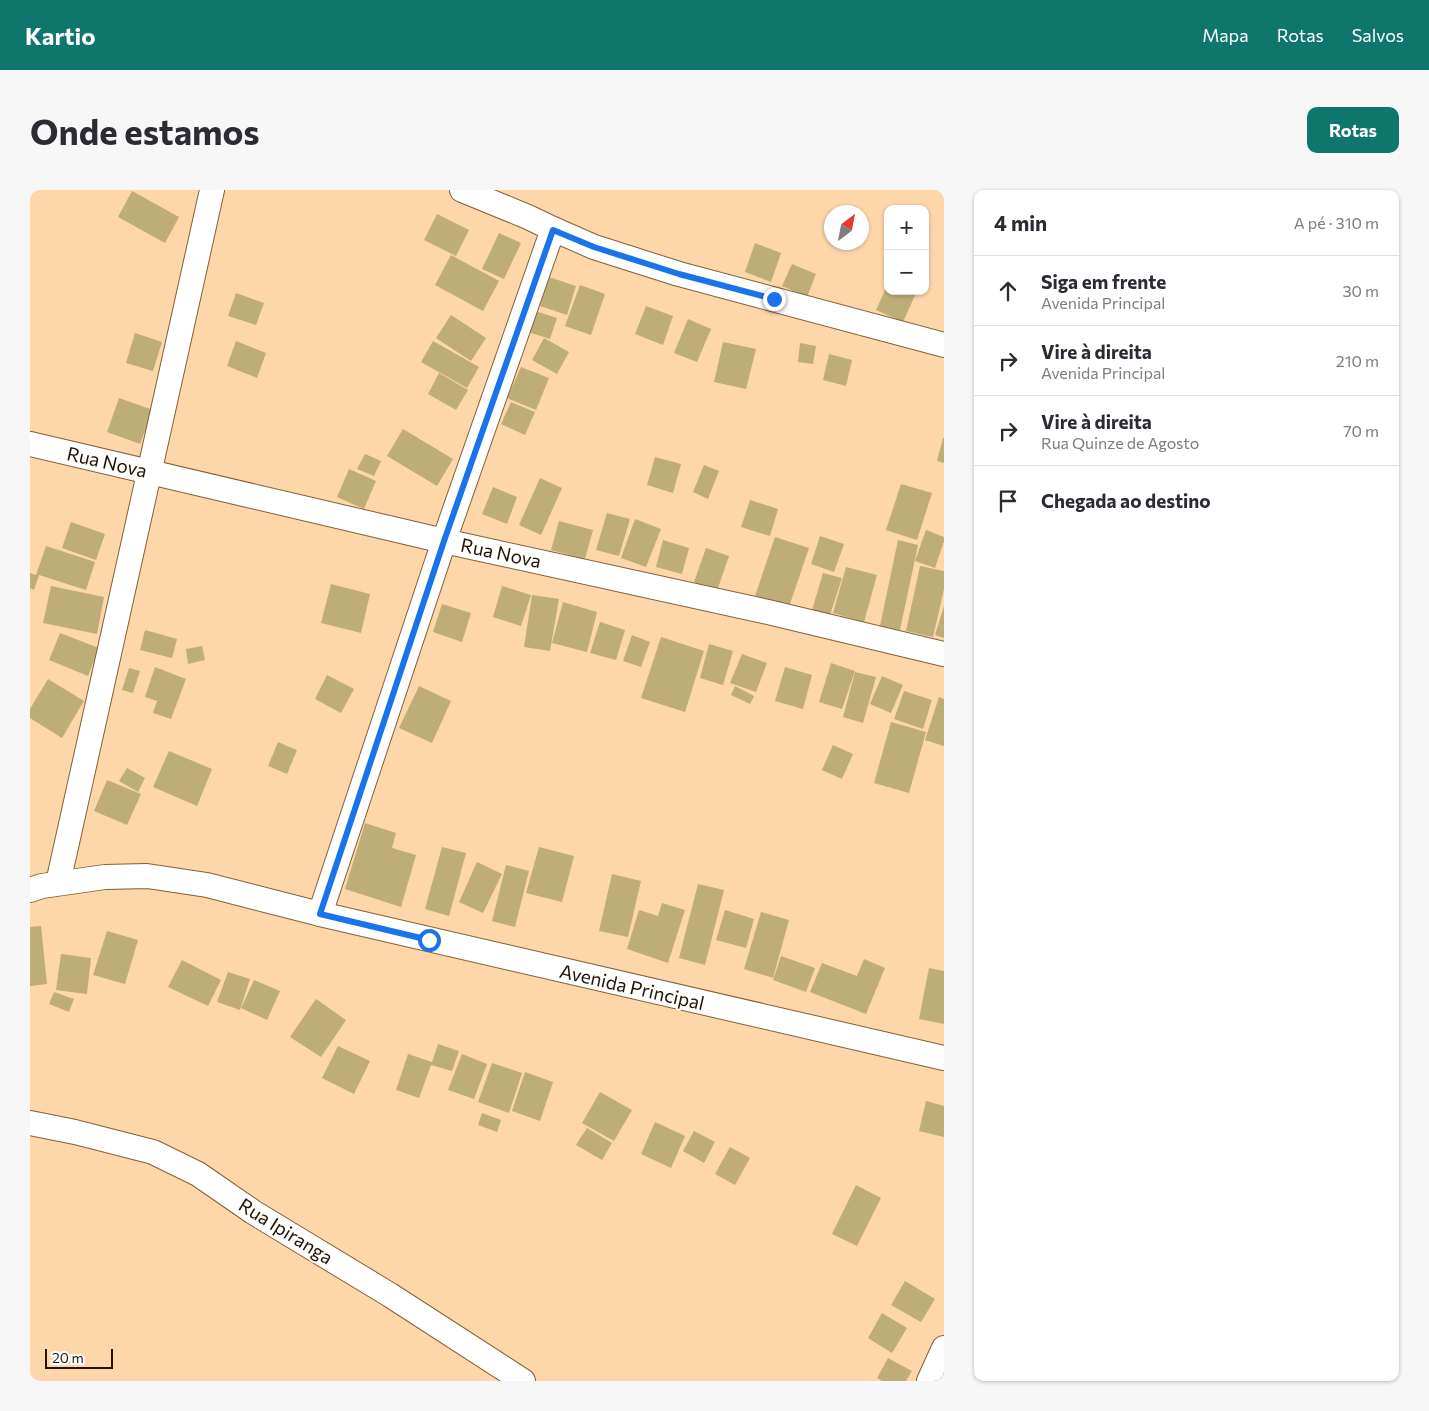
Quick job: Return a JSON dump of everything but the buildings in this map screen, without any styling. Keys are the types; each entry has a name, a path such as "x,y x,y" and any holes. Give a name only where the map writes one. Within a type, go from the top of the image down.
{"street":[{"path":"58,883 212,190"},
{"path":"462,190 528,216 553,230 594,247 679,274 944,345"},
{"path":"320,914 444,541 553,230"},
{"name":"Rua Nova","path":"30,444 444,541 768,612 944,654"},
{"name":"Avenida Principal","path":"30,890 58,883 105,877 147,876 207,885 320,914 944,1058"},
{"name":"Rua Ipiranga","path":"30,1123 75,1132 153,1152 198,1174 253,1212 390,1295 523,1381"},
{"path":"929,1381 944,1348"}],"route":[{"path":"429,940 320,914 444,541 553,230 594,247 679,274 774,299"}]}
